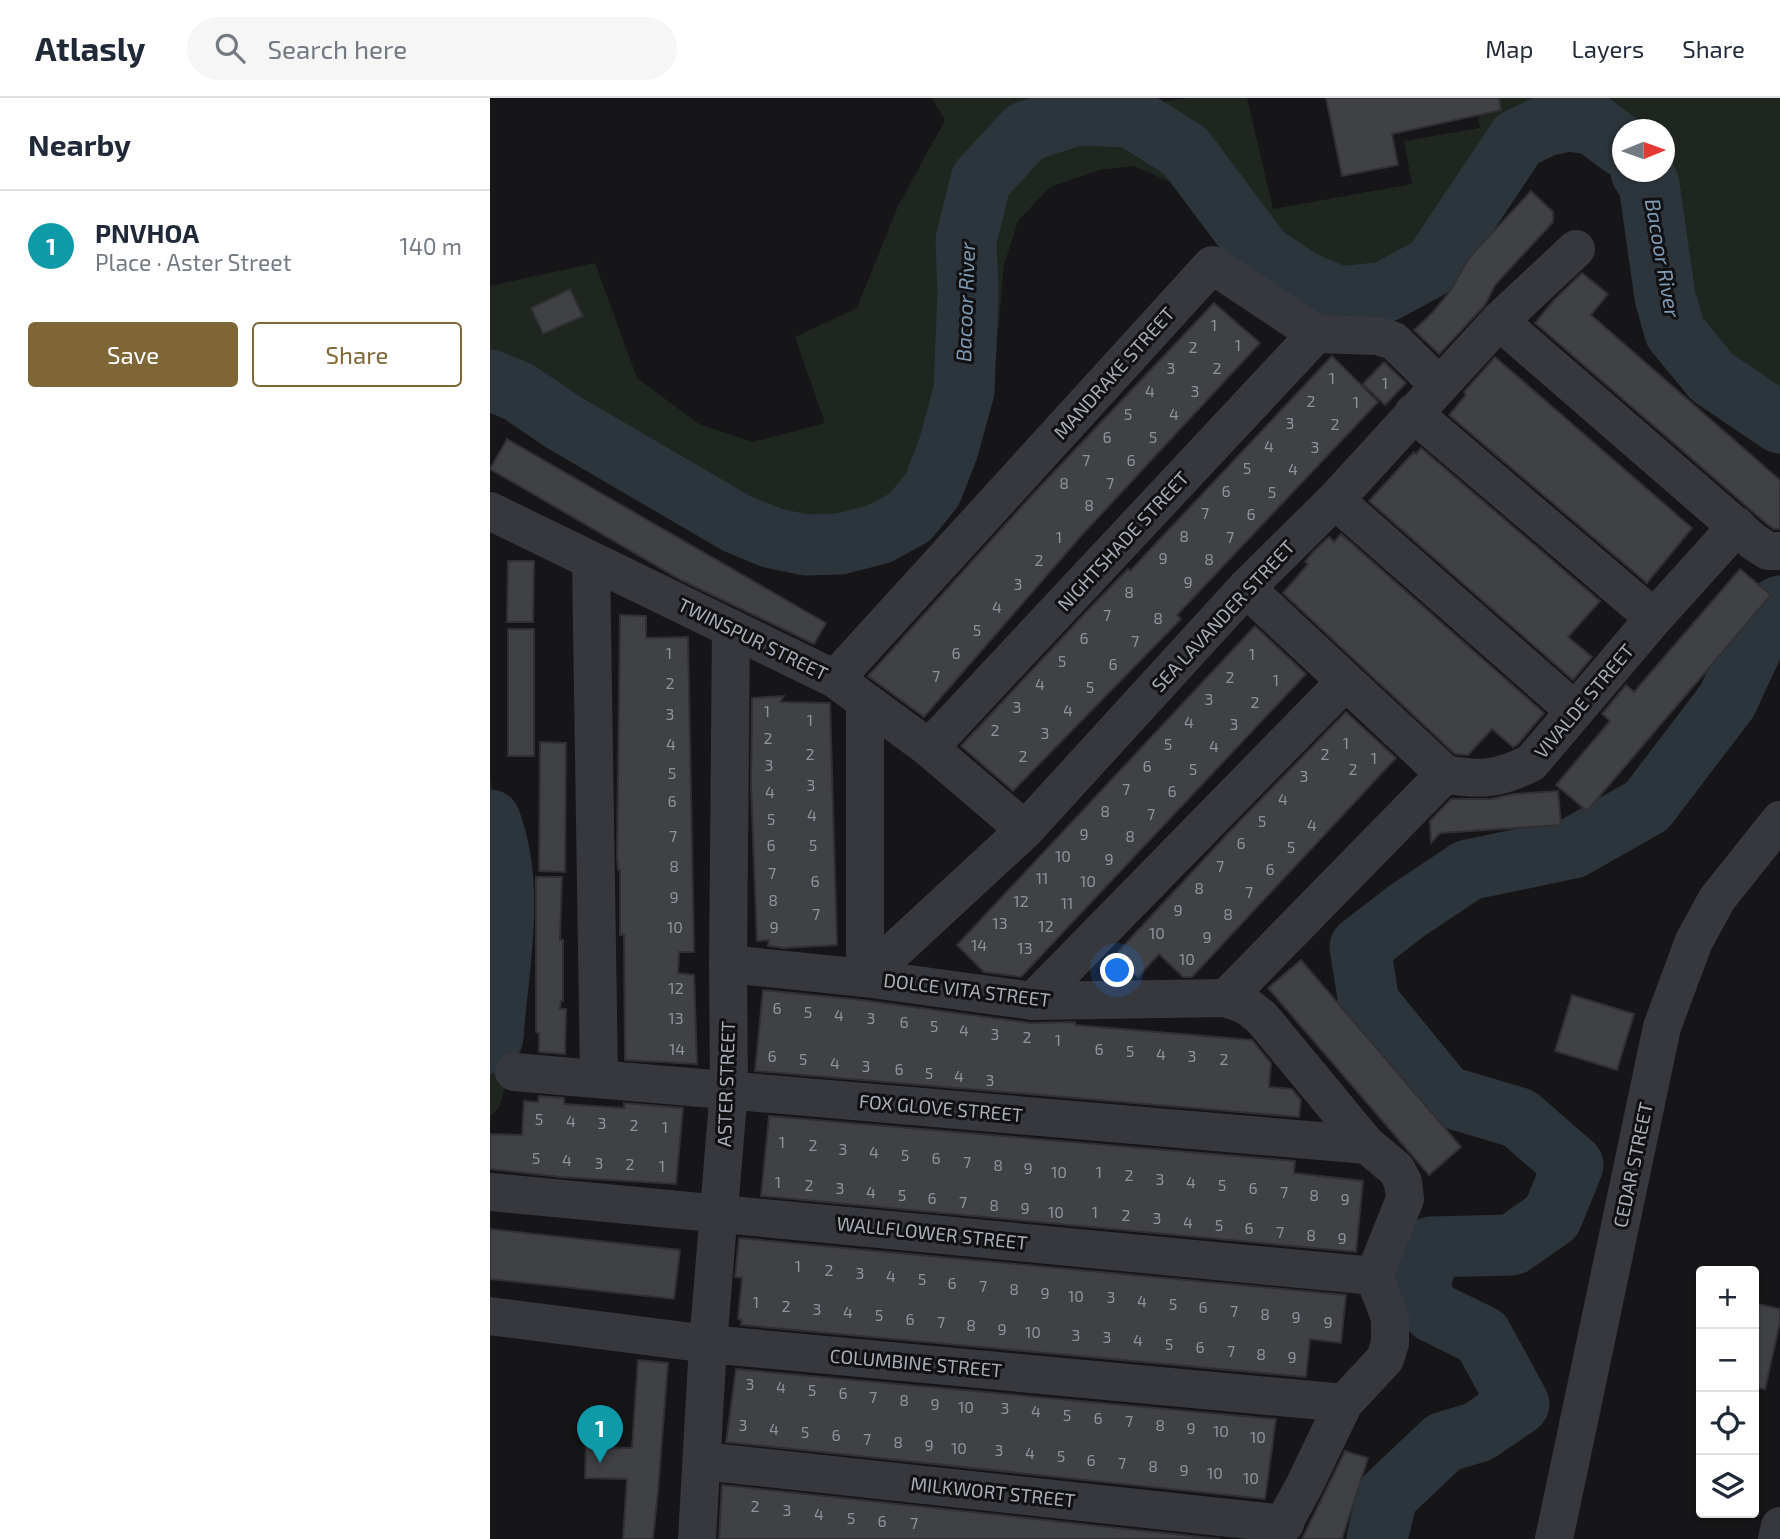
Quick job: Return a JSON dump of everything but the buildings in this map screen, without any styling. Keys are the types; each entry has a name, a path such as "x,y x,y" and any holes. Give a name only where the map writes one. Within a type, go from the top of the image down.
{"street":[{"name":"SEA LAVANDER STREET","path":"864,978 1025,830 1247,588 1335,500 1499,321 1576,249"},
{"name":"MANDRAKE STREET","path":"835,679 1212,265 1316,334"},
{"path":"1499,321 1754,542 1768,551 1780,551"},
{"path":"1316,334 1387,337 1439,385"},
{"name":"NIGHTSHADE STREET","path":"929,748 1316,334"},
{"path":"1413,413 1654,618"},
{"path":"1335,500 1575,711"},
{"name":"TWINSPUR STREET","path":"490,511 835,679 929,748 1025,830"},
{"name":"VIVALDE STREET","path":"1445,774 1488,779 1509,774 1531,763 1654,618 1737,526"},
{"path":"591,561 599,1079"},
{"path":"1226,998 1445,774 1247,588"},
{"name":"ASTER STREET","path":"697,1539 708,1344 729,1089 731,628"},
{"path":"1033,1001 1345,682"},
{"path":"864,978 865,702"},
{"name":"CEDAR STREET","path":"1554,1539 1662,1027 1694,941 1717,899 1780,820"},
{"name":"DOLCE VITA STREET","path":"728,964 864,978 1033,1001 1226,998 1247,1006 1262,1018 1367,1145 1396,1169 1403,1182 1405,1199 1374,1276"},
{"name":"FOX GLOVE STREET","path":"514,1072 1367,1145"},
{"name":"WALLFLOWER STREET","path":"490,1192 1374,1276"},
{"path":"1280,1531 1344,1403 1385,1359 1390,1343 1390,1318 1374,1276"},
{"name":"COLUMBINE STREET","path":"490,1316 708,1344 1344,1403"},
{"name":"MILKWORT STREET","path":"702,1461 1280,1531"},
{"path":"1777,1539 1780,1526"}],"shaded area":[{"path":"932,98 1157,98 1159,102 1187,98 1247,98 1273,209 1412,184 1404,141 1480,128 1475,98 1780,98 1780,441 1698,383 1662,345 1649,304 1636,198 1627,182 1675,182 1675,119 1612,119 1612,155 1595,139 1566,138 1537,151 1436,278 1405,303 1344,315 1287,296 1241,263 1201,214 1170,182 1133,166 1100,170 1050,187 1018,221 1004,265 993,389 977,441 947,501 882,555 824,566 752,553 513,406 490,395 490,286 595,263 637,378 699,424 753,442 825,423 795,337 857,308 898,206 945,120"},
{"path":"490,777 514,884 510,1070 499,1108 490,1116"}],"waterway":[{"name":"Bacoor River","path":"490,380 519,392 563,422 736,523 772,538 806,545 840,544 879,534 910,517 932,490 948,449 964,391 968,293 966,240 981,180 1025,132 1076,115 1131,117 1185,151 1263,255 1302,281 1340,297 1385,292 1433,266 1518,139 1545,126 1569,121 1594,125 1612,138"},
{"name":"Bacoor River","path":"1648,182 1665,297 1675,332 1712,377 1780,423"},
{"path":"1377,1539 1387,1496 1444,1442 1478,1432 1519,1404 1482,1336 1433,1312 1418,1291 1431,1247 1512,1245 1552,1217 1573,1165 1519,1118 1445,1096 1369,1003 1360,947 1408,910 1468,870 1573,848 1647,806 1727,701 1768,613 1780,606"},
{"name":"Bacoor River","path":"490,820 498,846 504,900 493,1037 490,1043"}],"place":[{"name":"PNVHOA","path":"600,1463"}]}
